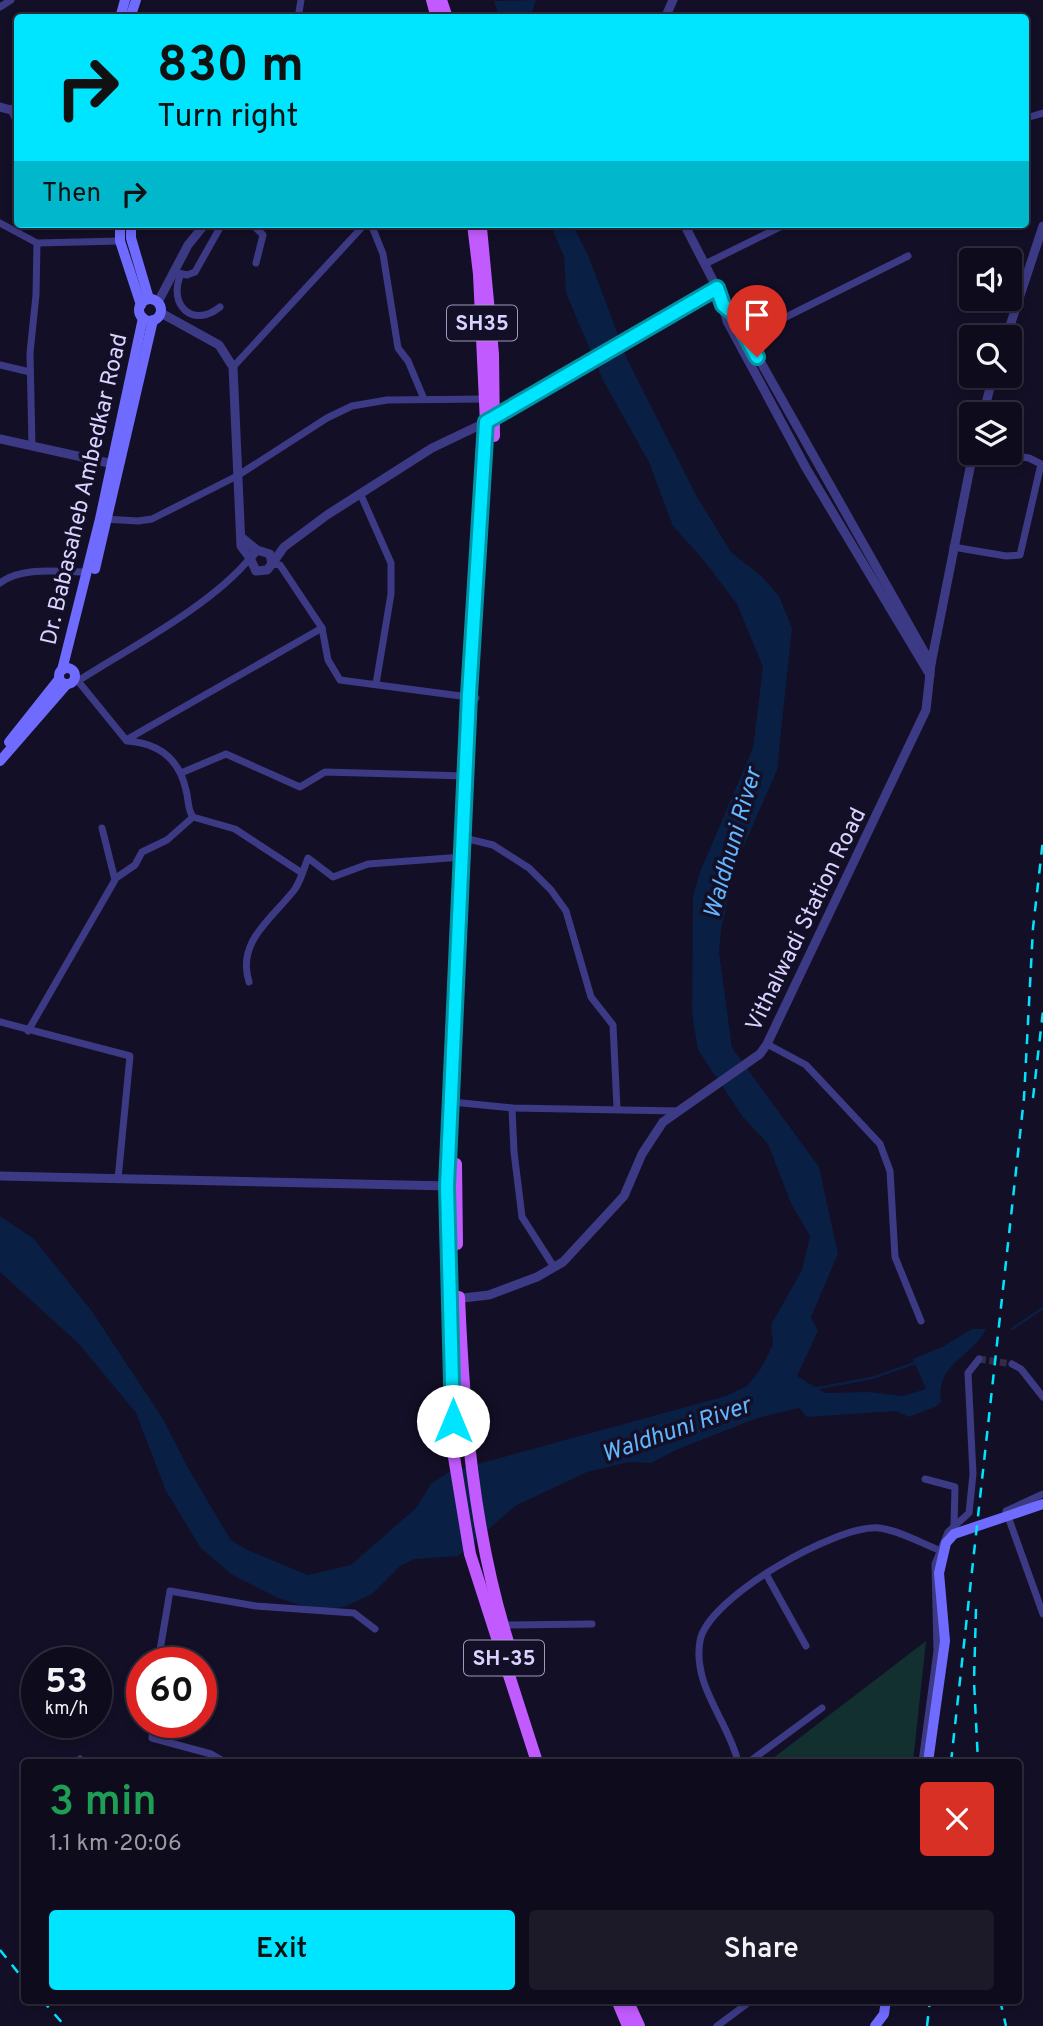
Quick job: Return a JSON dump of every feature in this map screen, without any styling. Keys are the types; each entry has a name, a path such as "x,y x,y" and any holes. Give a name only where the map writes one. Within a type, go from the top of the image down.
{"main road":[{"path":"120,228 120,241 151,310"},
{"path":"131,228 131,238 151,310"},
{"name":"SH35","path":"473,228 490,399"},
{"name":"SH35","path":"453,1451 454,1102 463,857 468,839 467,776 490,420 488,272 482,228"},
{"name":"Dr. Babasaheb Ambedkar Road","path":"0,752 69,677 151,310"},
{"name":"Dr. Babasaheb Ambedkar Road","path":"69,677 87,572 104,519"},
{"name":"SH35","path":"454,1102 468,839 472,697"},
{"name":"Dr. Babasaheb Ambedkar Road","path":"0,761 43,706"},
{"name":"SH35","path":"455,1299 468,1449"},
{"name":"SH-35","path":"468,1449 498,1625 536,1759"},
{"name":"SH-35","path":"453,1451 470,1554 545,1759"},
{"path":"927,1759 945,1641 939,1573 946,1543 954,1534 1043,1504"},
{"path":"619,2004 628,2026"},
{"path":"629,2004 639,2026"},
{"path":"875,2026 884,2014 886,2004"}],"street":[{"path":"0,7 11,0"},
{"path":"0,107 14,108"},
{"path":"0,223 37,243 120,241"},
{"path":"1010,325 1043,226"},
{"path":"202,228 188,245 178,273 175,294 177,303 185,311 202,316 212,314 220,307"},
{"path":"178,273 195,272 220,228"},
{"path":"256,228 263,235 256,263"},
{"path":"233,367 364,228"},
{"path":"370,228 383,254 398,348 408,361 424,399"},
{"path":"686,228 717,288 727,321 791,417 931,664"},
{"path":"705,264 778,228"},
{"path":"32,446 30,372 37,243"},
{"path":"741,339 908,256"},
{"path":"178,273 151,310 219,345 233,367 241,546 250,558 251,565 257,570"},
{"path":"270,567 284,547 360,493 432,448 490,420 717,288"},
{"path":"741,339 782,423 929,674"},
{"path":"0,365 30,372"},
{"path":"104,519 152,519 237,476 327,418 352,406 387,400 490,399"},
{"path":"782,423 791,417"},
{"path":"0,439 116,464"},
{"path":"953,547 1006,556 1020,555 1041,464 1022,458"},
{"name":"Vithalwadi Station Road","path":"455,1299 489,1294 537,1278 554,1267 592,1233 624,1196 642,1154 663,1122 707,1088 760,1054 768,1044 926,710 929,674 970,465"},
{"path":"360,493 391,563 391,594 376,684"},
{"path":"241,537 272,557 270,567"},
{"path":"236,575 250,558 262,550 284,547"},
{"path":"193,817 181,773 173,759 146,742 126,740 69,677 236,575 280,565 322,628 328,660 340,680 472,697"},
{"path":"0,583 8,576 38,572 87,572"},
{"path":"126,740 322,628"},
{"path":"181,773 226,754 300,787 325,772 467,776"},
{"path":"193,817 234,829 302,873"},
{"path":"28,1031 116,878 135,864 142,852 167,840 193,817"},
{"path":"102,828 116,878"},
{"path":"468,839 493,845 528,868 551,890 566,911 592,997 613,1025 617,1108"},
{"path":"249,982 244,967 254,934 296,887 308,858 333,877 368,864 463,857"},
{"path":"0,1022 130,1056 118,1179"},
{"path":"768,1044 806,1065 880,1144 890,1171 895,1257 921,1321"},
{"path":"454,1102 512,1108 679,1111"},
{"path":"512,1108 522,1217 554,1267"},
{"path":"0,1176 452,1186"},
{"path":"926,1759 937,1651 938,1613 934,1576 939,1550 954,1526 969,1513 973,1474 968,1373 979,1359"},
{"path":"1012,1364 1021,1369 1043,1395"},
{"path":"925,1479 955,1487 954,1526"},
{"path":"1043,1494 1006,1511 1043,1614"},
{"path":"737,1759 735,1747 703,1681 699,1642 704,1626 721,1605 765,1574 809,1550 856,1531 879,1528 939,1550"},
{"path":"765,1574 806,1646"},
{"path":"161,1647 170,1591 256,1606 354,1613 375,1629"},
{"path":"498,1625 592,1624"},
{"path":"754,1759 822,1708"},
{"path":"152,1738 211,1754 220,1759"},
{"path":"717,2026 747,2004"}],"green space":[{"path":"926,1641 913,1759 772,1759"}],"water":[{"path":"536,0 531,14 498,14 494,1"},
{"name":"Waldhuni River","path":"552,228 574,228 588,255 627,359 697,497 731,552 762,577 779,596 792,628 777,770 736,864 721,930 719,952 732,1048 819,1167 838,1254 811,1317 818,1331 797,1376 825,1393 868,1392 903,1396 926,1389 913,1359 944,1346 972,1329 986,1329 980,1339 949,1370 941,1389 941,1402 935,1407 909,1417 896,1411 807,1417 799,1408 757,1418 676,1450 651,1463 629,1462 587,1472 515,1506 458,1556 415,1559 400,1566 372,1594 344,1607 314,1610 276,1597 231,1574 200,1547 166,1491 136,1413 79,1344 0,1272 0,1216 34,1239 91,1310 163,1419 230,1539 245,1549 308,1575 351,1565 416,1508 431,1484 449,1472 726,1396 747,1386 760,1370 773,1345 771,1325 802,1270 810,1236 791,1203 768,1144 743,1117 698,1050 692,1013 693,896 700,872 753,748 763,667 737,604 702,558 673,526 649,462 604,382 566,293 564,257"}],"waterway":[{"path":"1012,1329 1043,1308"},
{"path":"813,1389 872,1378 915,1363"}],"tunnel":[{"path":"979,1359 1012,1364"}],"railway":[{"path":"951,1759 1024,1098 1033,928 1043,840"},
{"path":"1033,1098 1043,1011"},
{"path":"976,1609 974,1681 978,1759"},
{"path":"0,1950 21,1976"},
{"path":"46,2004 65,2026"},
{"path":"927,2026 930,2004"},
{"path":"1001,2004 1006,2026"}],"route":[{"path":"453,1421 447,1186 469,695 486,422 717,288 723,305 733,313 757,357"}]}
